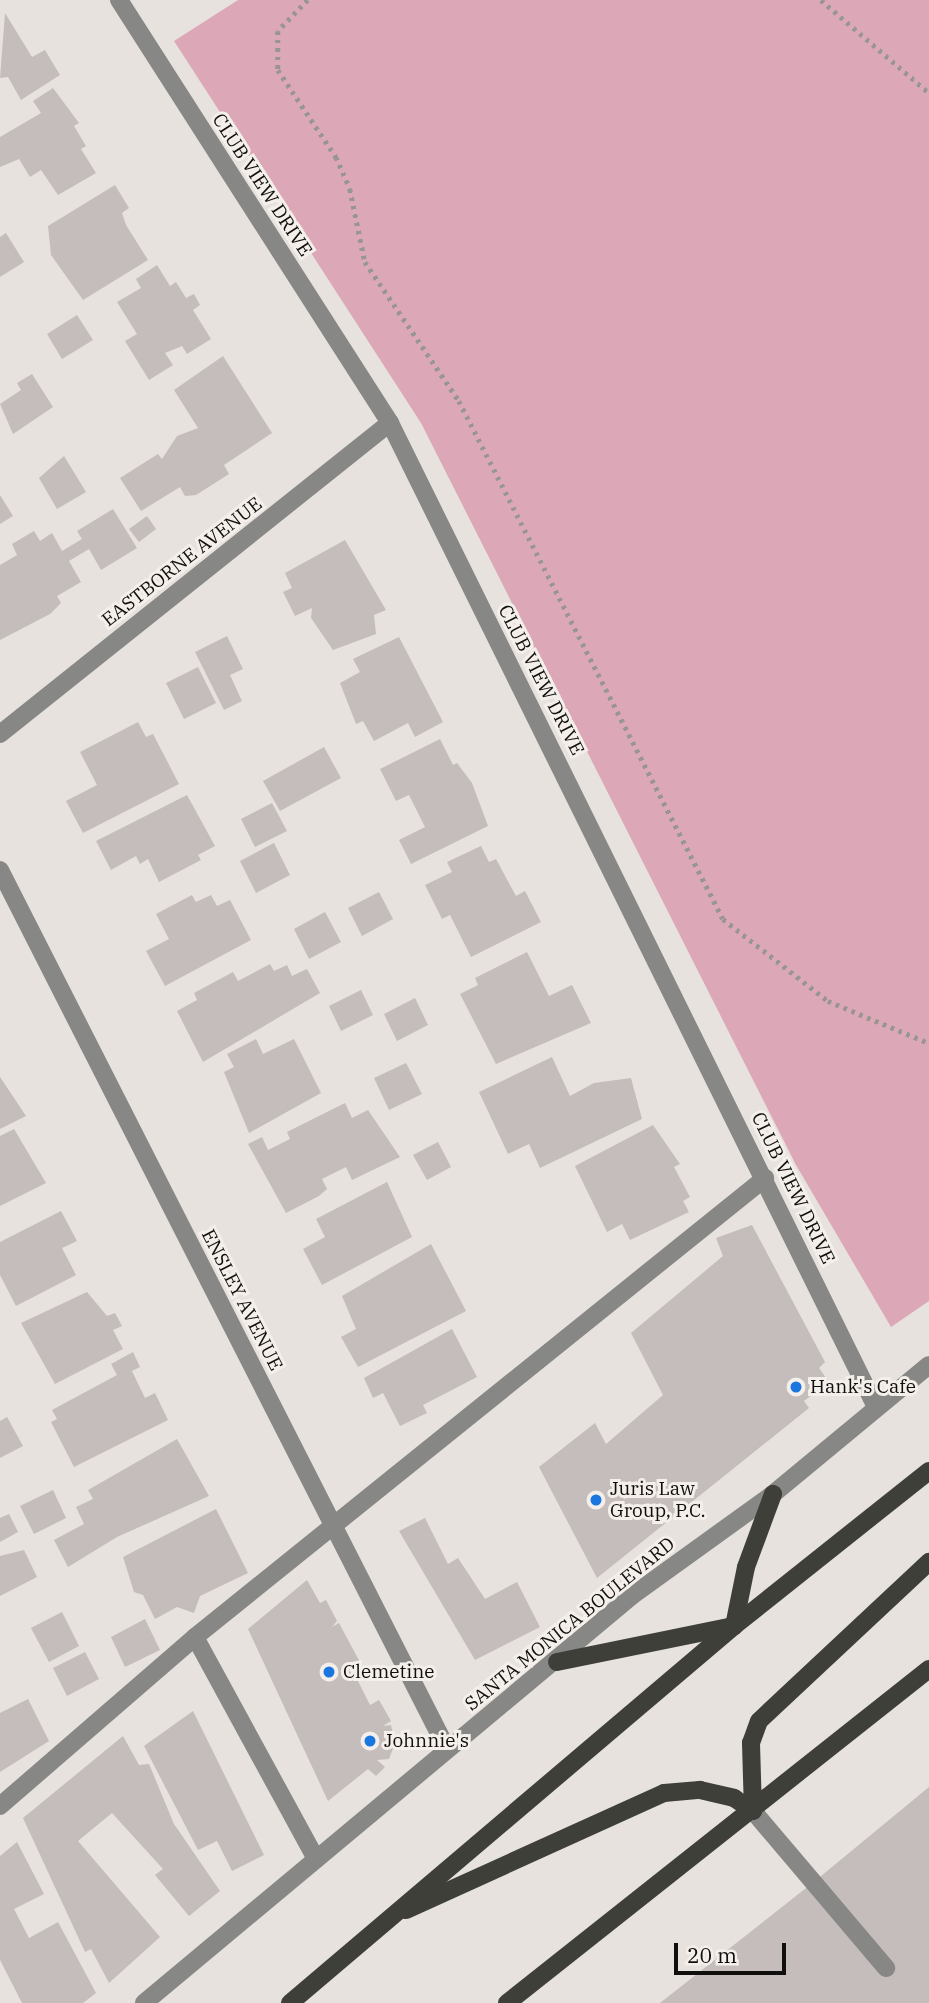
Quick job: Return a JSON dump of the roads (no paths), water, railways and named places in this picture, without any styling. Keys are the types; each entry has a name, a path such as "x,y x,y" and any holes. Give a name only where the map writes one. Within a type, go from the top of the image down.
{"main road":[{"path":"298,1999 382,1921 734,1626 929,1471"},
{"path":"734,1626 746,1567 772,1494"},
{"path":"753,1811 751,1743 759,1721 929,1562"},
{"path":"557,1662 734,1626"},
{"path":"507,2003 753,1811 929,1669"},
{"path":"382,1921 664,1793 700,1790 734,1798 753,1811"}],"street":[{"name":"CLUB VIEW DRIVE","path":"119,0 390,423 876,1407"},
{"name":"EASTBORNE AVENUE","path":"0,734 390,423"},
{"name":"ENSLEY AVENUE","path":"0,870 447,1749"},
{"path":"0,1806 195,1637 334,1529 765,1178"},
{"name":"SANTA MONICA BOULEVARD","path":"144,2003 447,1749 557,1662 634,1595 772,1494 929,1365"},
{"path":"195,1637 316,1858"},
{"path":"753,1811 886,1968"}],"place":[{"name":"Hank's Cafe","path":"796,1387"},
{"name":"Juris Law Group, P.C.","path":"596,1500"},
{"name":"Clemetine","path":"329,1672"},
{"name":"Johnnie's","path":"370,1741"}]}
